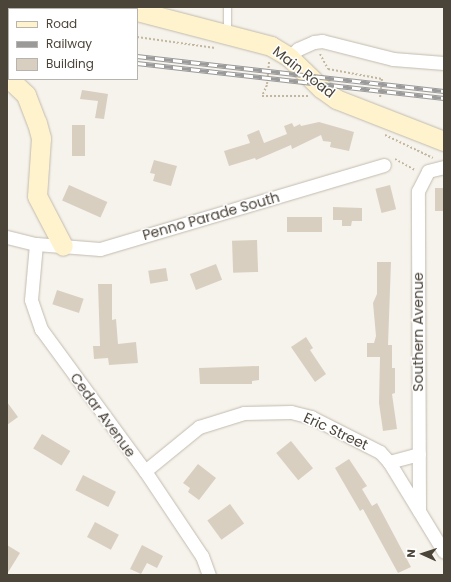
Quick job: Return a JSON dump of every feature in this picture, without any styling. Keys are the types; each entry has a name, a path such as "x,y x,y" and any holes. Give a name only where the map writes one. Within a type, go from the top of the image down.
{"main road":[{"name":"Main Road","path":"138,11 223,41 272,46 289,57 326,93 381,125 444,141"},
{"path":"10,80 26,95 37,123 41,138 38,196 63,246"}],"street":[{"path":"289,57 298,49 314,42 322,41 393,59 444,63"},
{"name":"Penno Parade South","path":"7,237 36,244 100,249 384,165"},
{"path":"426,176 428,171 442,167"},
{"name":"Southern Avenue","path":"419,511 418,191 426,176"},
{"name":"Cedar Avenue","path":"36,244 32,300 41,329 145,471 202,556 209,575"},
{"name":"Eric Street","path":"145,471 199,426 244,413 291,412 310,417 380,452 389,462"},
{"path":"419,454 389,462 444,552"}],"lane":[{"path":"223,41 227,7"}],"path":[{"path":"138,37 223,41"},
{"path":"314,42 328,69 382,79 379,96 381,125 440,161 442,167"},
{"path":"269,59 267,85 262,96 309,96 314,101"},
{"path":"384,165 391,156 426,176"}],"building":[{"path":"82,90 108,94 104,119 95,118 98,101 80,99"},
{"path":"319,122 354,132 349,151 330,147 331,142 323,141 321,135 292,149 291,145 256,160 255,158 229,166 224,151 250,143 247,135 259,130 264,143 287,134 284,126 292,123 294,127 300,124 301,126"},
{"path":"72,125 85,125 85,156 72,156"},
{"path":"154,160 177,166 171,186 153,181 155,174 150,173"},
{"path":"69,185 107,202 100,218 62,201"},
{"path":"390,185 396,209 381,213 375,189"},
{"path":"435,188 444,188 444,211 435,211"},
{"path":"333,207 362,208 362,221 352,221 351,226 342,226 342,220 333,220"},
{"path":"287,217 322,217 322,232 287,232"},
{"path":"257,240 258,272 233,273 232,241"},
{"path":"377,262 391,262 388,345 392,345 392,368 395,368 395,393 392,394 397,429 383,431 379,403 380,357 367,357 367,343 374,343 376,336 373,303 377,294"},
{"path":"216,264 222,280 196,290 190,274"},
{"path":"166,268 168,281 150,284 148,271"},
{"path":"98,284 112,284 112,320 116,319 118,344 136,342 138,363 109,365 108,358 94,359 93,346 100,346"},
{"path":"57,290 84,299 79,313 52,304"},
{"path":"306,337 313,348 310,350 326,374 315,382 291,347"},
{"path":"259,366 259,380 252,381 252,384 200,384 199,368"},
{"path":"7,402 18,417 7,425"},
{"path":"42,434 70,451 62,466 33,449"},
{"path":"291,441 313,468 298,480 276,453"},
{"path":"349,459 367,486 362,489 372,506 377,503 411,567 398,573 363,509 360,511 335,468"},
{"path":"198,464 216,478 199,500 188,492 190,488 183,483"},
{"path":"83,475 116,492 108,507 75,490"},
{"path":"230,504 244,523 221,540 207,520"},
{"path":"95,522 119,535 111,550 87,537"},
{"path":"7,545 20,553 7,574"},
{"path":"142,545 163,556 157,568 147,563 141,574 130,569"}],"railway":[{"path":"138,56 444,91"},
{"path":"138,63 444,98"}]}
